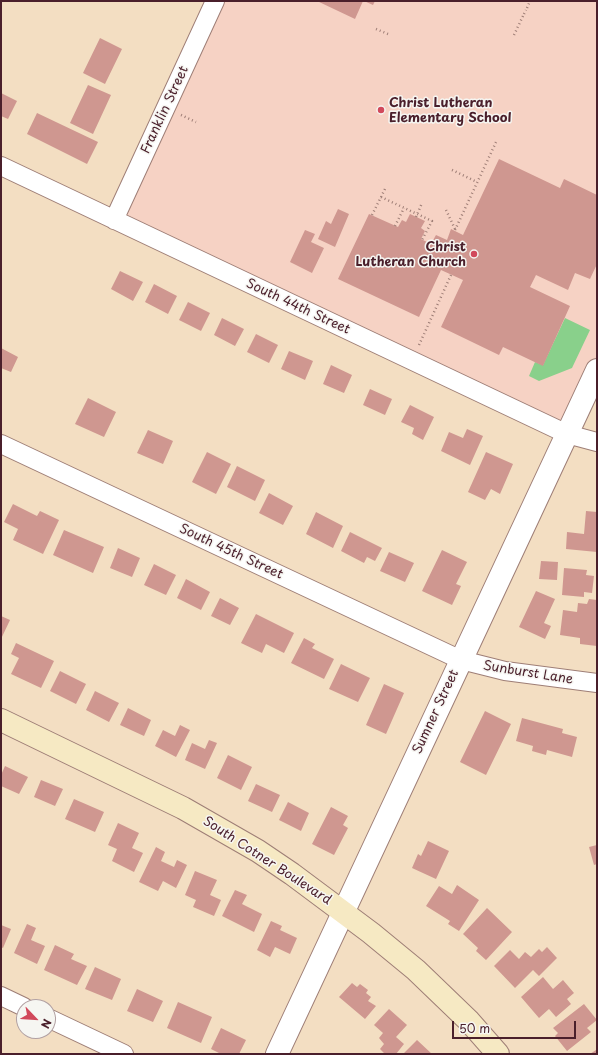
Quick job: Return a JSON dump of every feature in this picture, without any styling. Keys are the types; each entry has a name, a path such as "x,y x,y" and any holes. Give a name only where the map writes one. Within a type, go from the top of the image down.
{"main road":[{"name":"South Cotner Boulevard","path":"1,720 126,779 198,816 275,863 344,912 416,970 469,1021 498,1054"}],"street":[{"name":"Franklin Street","path":"114,220 215,1"},
{"name":"South 44th Street","path":"1,166 567,434 597,442"},
{"name":"Sumner Street","path":"277,1054 460,660 597,370"},
{"name":"South 45th Street","path":"3,450 460,660"},
{"name":"Sunburst Lane","path":"460,660 505,671 597,683"},
{"path":"1,996 16,1003"},
{"path":"56,1022 124,1054"}],"path":[{"path":"514,35 530,1"},
{"path":"376,29 388,34"},
{"path":"180,115 196,122"},
{"path":"446,210 455,230 497,140"},
{"path":"452,170 478,182"},
{"path":"372,215 386,187"},
{"path":"381,197 432,221 422,240"},
{"path":"417,215 422,203"},
{"path":"395,226 404,208"},
{"path":"419,344 451,275"}],"shaded area":[{"name":"Christ Lutheran Elementary School","path":"215,1 597,1 597,370 567,434 114,220"}],"green space":[{"path":"565,318 590,330 572,368 539,381 529,376 535,362 543,365"}],"building":[{"path":"317,1 363,1 355,19"},
{"path":"364,1 375,1 373,5"},
{"path":"100,38 122,49 105,84 83,73"},
{"path":"88,85 111,95 93,134 70,123"},
{"path":"1,93 17,101 8,119 1,116"},
{"path":"37,113 98,142 87,164 27,134"},
{"name":"Christ Lutheran Church","path":"499,159 560,188 564,179 597,195 597,264 590,279 575,273 568,290 536,275 530,287 570,306 543,366 503,347 499,355 441,327 463,280 441,270 419,317 338,279 369,214 398,227 402,220 406,222 410,214 425,221 421,228 425,231 421,239 431,244 436,235 447,240 451,229 463,235"},
{"path":"338,209 349,214 335,247 318,239 326,221 331,224"},
{"path":"305,230 315,234 311,242 324,248 312,273 290,262"},
{"path":"120,271 143,282 133,301 111,289"},
{"path":"154,284 177,296 168,314 145,302"},
{"path":"188,302 210,313 201,331 179,320"},
{"path":"222,318 244,329 235,346 214,335"},
{"path":"256,334 278,345 269,363 247,352"},
{"path":"1,348 18,357 11,372 1,368"},
{"path":"289,351 313,361 305,380 281,369"},
{"path":"331,365 352,375 344,393 323,384"},
{"path":"370,389 392,399 385,415 363,405"},
{"path":"88,398 116,412 104,437 75,424"},
{"path":"410,405 434,417 423,440 412,434 414,428 401,422"},
{"path":"467,429 483,436 470,465 441,451 449,432 463,438"},
{"path":"148,430 173,441 163,464 137,453"},
{"path":"207,452 231,464 216,494 192,482"},
{"path":"486,452 513,464 500,494 491,489 485,500 468,492"},
{"path":"237,466 265,480 255,501 227,487"},
{"path":"269,493 293,506 283,525 259,513"},
{"path":"13,504 37,516 40,511 59,520 43,554 13,540 18,529 4,522"},
{"path":"586,511 597,512 597,552 566,549 567,532 584,534"},
{"path":"316,512 343,526 333,548 306,534"},
{"path":"64,530 104,547 93,573 53,555"},
{"path":"350,532 382,548 375,561 367,557 364,563 341,551"},
{"path":"118,548 140,558 132,577 110,568"},
{"path":"442,550 467,562 456,584 461,586 452,605 422,591"},
{"path":"389,552 414,563 405,582 380,571"},
{"path":"541,561 558,562 557,580 539,579"},
{"path":"154,564 176,575 166,595 144,585"},
{"path":"564,568 587,570 586,575 594,576 592,593 584,592 584,597 562,595"},
{"path":"186,579 210,592 201,610 177,598"},
{"path":"536,591 555,599 544,623 551,626 545,639 519,627"},
{"path":"220,598 239,608 230,625 211,616"},
{"path":"589,599 597,600 597,646 580,644 580,638 560,635 563,610 577,612 578,603 587,604"},
{"path":"256,614 294,633 284,653 266,644 262,653 241,643"},
{"path":"1,616 10,620 1,639"},
{"path":"304,638 315,644 312,648 334,659 324,679 291,663"},
{"path":"16,643 54,661 41,688 11,674 19,658 11,654"},
{"path":"341,664 370,678 358,702 329,689"},
{"path":"60,671 86,684 76,704 50,691"},
{"path":"384,684 404,693 386,734 366,725"},
{"path":"95,691 119,703 109,722 86,710"},
{"path":"128,708 151,720 144,736 120,725"},
{"path":"485,711 511,724 486,775 460,762"},
{"path":"522,718 563,729 562,733 577,737 572,757 547,750 546,755 532,751 533,746 516,741"},
{"path":"180,725 190,730 176,757 155,746 163,730 175,736"},
{"path":"209,740 217,743 205,769 185,760 192,743 205,749"},
{"path":"228,755 252,767 241,790 217,778"},
{"path":"5,766 28,777 19,794 1,786 1,775"},
{"path":"41,780 63,789 55,806 34,797"},
{"path":"256,784 280,795 272,812 248,801"},
{"path":"74,799 104,812 95,832 65,819"},
{"path":"288,802 309,813 301,831 279,820"},
{"path":"331,807 348,816 343,825 348,828 334,855 312,844"},
{"path":"118,823 139,833 132,848 143,853 134,872 112,861 117,849 108,845"},
{"path":"428,841 449,851 436,879 412,868 418,854 421,856"},
{"path":"597,845 597,864 594,865 589,847"},
{"path":"156,847 165,852 161,861 174,867 177,860 187,865 176,888 163,881 158,891 139,882"},
{"path":"195,871 217,880 210,895 221,900 214,916 193,907 196,900 185,895"},
{"path":"457,885 479,900 459,931 448,924 450,921 426,906 439,886 452,894"},
{"path":"235,890 247,895 242,904 262,914 254,932 222,916"},
{"path":"487,908 512,932 486,960 476,951 478,948 463,934"},
{"path":"271,921 282,926 280,930 297,938 290,954 275,947 270,957 257,950"},
{"path":"27,924 36,928 31,940 45,946 37,964 14,953"},
{"path":"1,925 11,929 3,948 1,947"},
{"path":"55,945 74,954 71,959 87,966 77,985 44,970"},
{"path":"547,947 557,958 539,976 533,970 515,988 494,966 510,950 519,959 525,952 531,957 539,949 542,952"},
{"path":"95,967 121,979 112,1000 85,989"},
{"path":"543,977 553,989 563,980 574,993 567,999 571,1004 556,1017 549,1009 539,1018 521,997"},
{"path":"352,983 357,987 360,984 368,990 366,993 371,997 368,1001 376,1006 365,1019 339,997"},
{"path":"137,989 163,1001 153,1022 127,1011"},
{"path":"178,1002 212,1017 201,1043 167,1028"},
{"path":"584,1004 597,1020 587,1028 591,1032 567,1051 555,1036 558,1033 553,1028"},
{"path":"389,1009 407,1025 396,1037 404,1044 396,1054 385,1054 380,1049 384,1044 379,1038 383,1033 374,1025"},
{"path":"221,1028 246,1040 239,1054 221,1054 211,1049"},
{"path":"417,1040 432,1054 403,1054"},
{"path":"596,1050 597,1054 590,1054"}],"place":[{"name":"Christ Lutheran Elementary School","path":"381,110"},
{"name":"Christ Lutheran Church","path":"474,254"}]}
